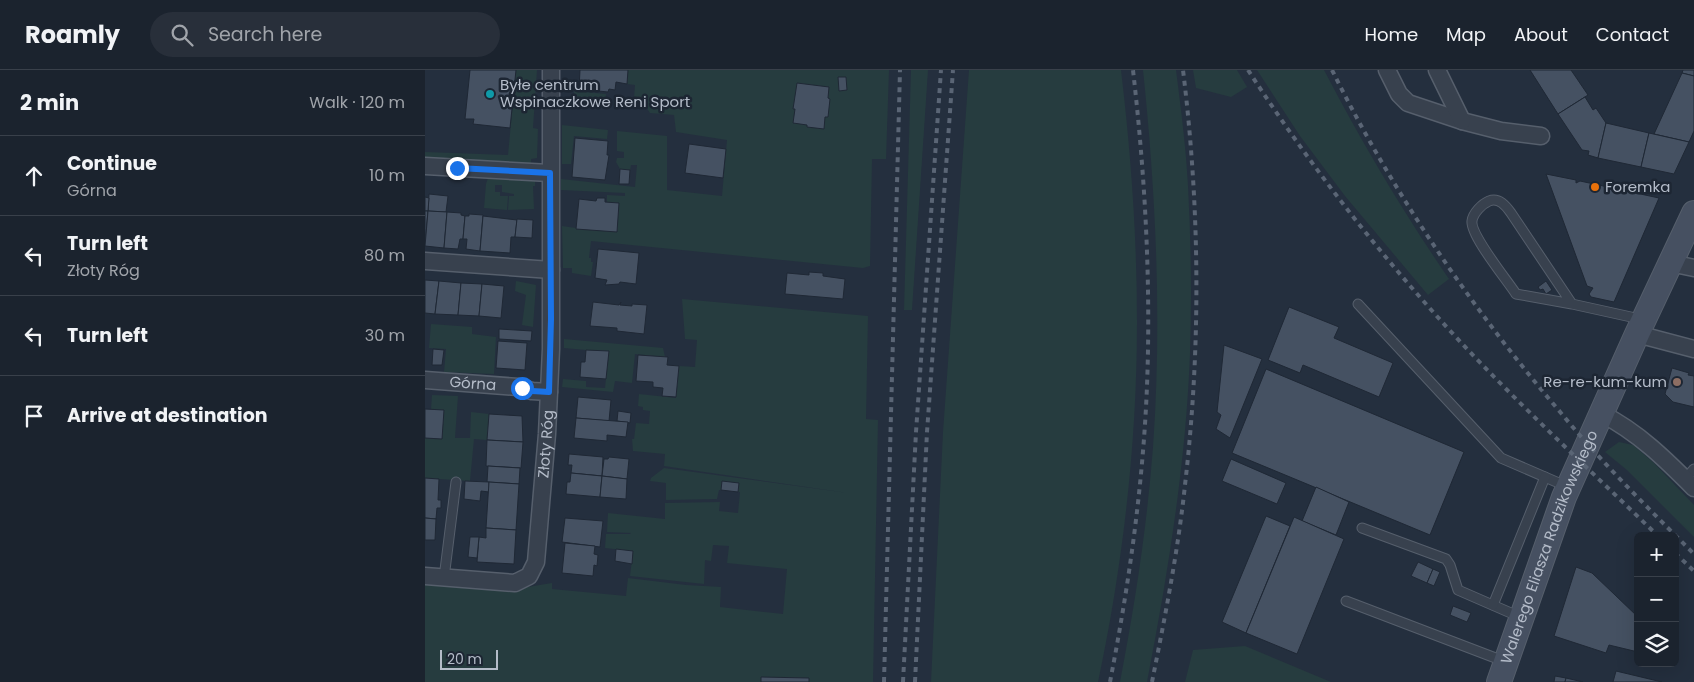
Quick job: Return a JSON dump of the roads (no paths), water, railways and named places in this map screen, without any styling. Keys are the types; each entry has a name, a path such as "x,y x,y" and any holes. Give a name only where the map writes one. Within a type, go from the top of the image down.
{"street":[{"name":"Złoty Róg","path":"443,578 519,582 529,576 537,555 549,392 551,334 551,70"},
{"path":"1387,70 1399,94 1408,103 1462,121 1501,130 1541,136"},
{"path":"1437,70 1462,121"},
{"path":"425,166 550,173"},
{"name":"Walerego Eliasza Radzikowskiego","path":"1502,672 1569,487 1694,213"},
{"path":"425,261 551,270"},
{"path":"1670,263 1694,268"},
{"path":"1640,328 1694,349"},
{"name":"Górna","path":"425,380 518,387 532,391 549,392"},
{"name":"Walerego Eliasza Radzikowskiego","path":"1602,414 1633,432 1691,479"},
{"path":"425,576 443,578"}],"lane":[{"path":"1572,304 1503,203 1490,201 1481,206 1474,214 1472,220 1475,233 1516,294 1631,317 1640,328"},
{"path":"1358,304 1501,458 1569,487"},
{"path":"1493,605 1545,477"},
{"path":"443,578 456,482"},
{"path":"1362,528 1445,560 1450,565 1458,590 1523,618"},
{"path":"1346,601 1502,672"}],"railway":[{"path":"884,682 900,70"},
{"path":"903,682 916,432 941,70"},
{"path":"915,682 927,432 953,70"},
{"path":"1110,682 1139,498 1147,386 1146,228 1133,70"},
{"path":"1152,682 1179,534 1194,381 1196,329 1195,226 1193,174 1183,70"},
{"path":"1248,70 1298,144 1379,250 1408,284 1491,374 1654,532"},
{"path":"1332,70 1381,161 1408,205 1436,249 1496,333 1593,450 1694,554"},
{"path":"1679,557 1694,571"}],"place":[{"name":"Byłe centrum Wspinaczkowe Reni Sport","path":"490,94"},
{"name":"Foremka","path":"1595,187"},
{"name":"Re-re-kum-kum","path":"1677,382"}]}
